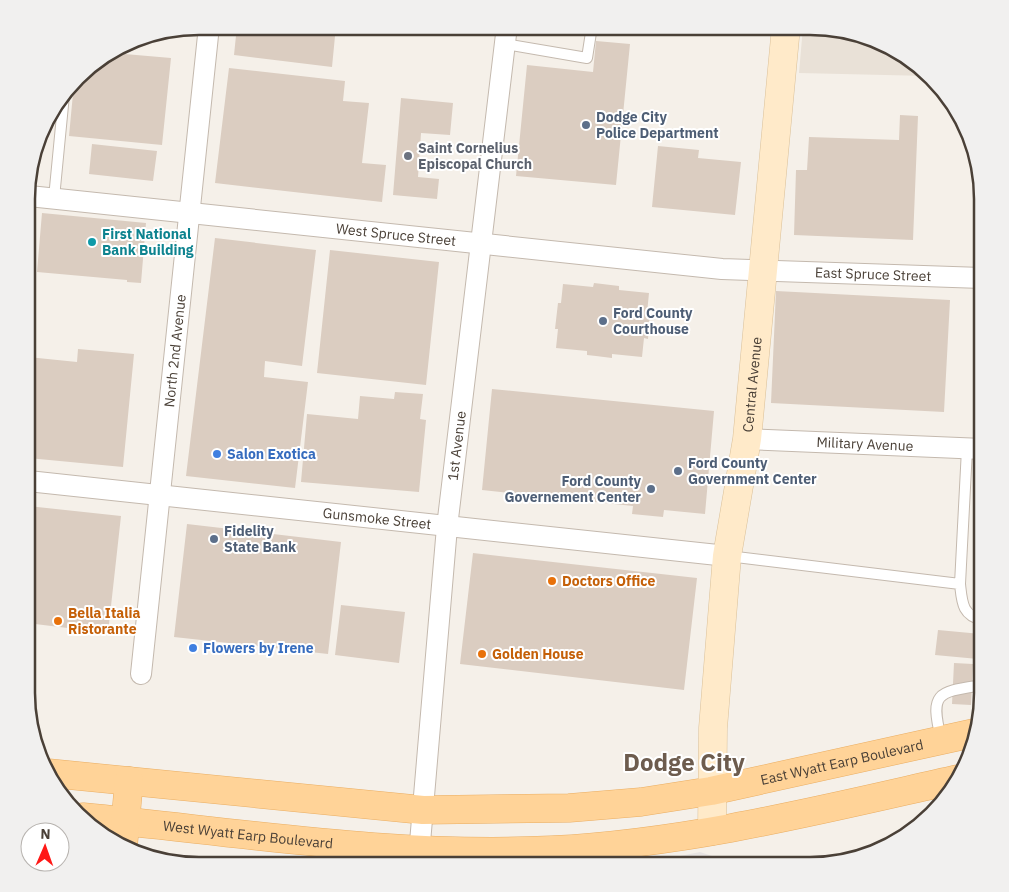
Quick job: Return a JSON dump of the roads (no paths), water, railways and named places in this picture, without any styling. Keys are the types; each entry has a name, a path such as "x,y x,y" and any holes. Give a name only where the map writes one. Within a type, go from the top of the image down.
{"main road":[{"name":"East Wyatt Earp Boulevard","path":"711,791 968,733"},
{"path":"57,774 423,810 569,808 641,802 711,791"},
{"path":"712,832 948,780"},
{"path":"124,834 129,781"},
{"name":"West Wyatt Earp Boulevard","path":"104,826 124,834 407,857"},
{"name":"West Wyatt Earp Boulevard","path":"436,857 552,850 684,837 712,832"}],"street":[{"name":"North 2nd Avenue","path":"141,674 208,35"},
{"name":"1st Avenue","path":"419,857 447,527 506,35"},
{"name":"Central Avenue","path":"712,832 713,728 727,556 747,439 785,35"},
{"name":"West Spruce Street","path":"35,196 189,211 559,253 722,269 762,270"},
{"name":"East Spruce Street","path":"762,270 974,278"},
{"name":"Military Avenue","path":"747,439 974,449"},
{"name":"Gunsmoke Street","path":"35,482 727,556"}],"lane":[{"path":"506,35 587,58 591,35"},
{"path":"54,198 63,108"},
{"path":"974,458 960,584 962,606 974,618"},
{"path":"727,556 960,584"},
{"path":"942,740 936,716 938,700 944,692 974,687"}],"place":[{"name":"Dodge City Police Department","path":"586,125"},
{"name":"Saint Cornelius Episcopal Church","path":"408,156"},
{"name":"First National Bank Building","path":"92,242"},
{"name":"Ford County Courthouse","path":"603,321"},
{"name":"Salon Exotica","path":"217,454"},
{"name":"Ford County Government Center","path":"678,471"},
{"name":"Ford County Governement Center","path":"651,489"},
{"name":"Fidelity State Bank","path":"214,539"},
{"name":"Doctors Office","path":"552,581"},
{"name":"Bella Italia Ristorante","path":"58,621"},
{"name":"Flowers by Irene","path":"193,648"},
{"name":"Golden House","path":"482,654"}],"district":[{"name":"Dodge City","path":"684,762"}]}
